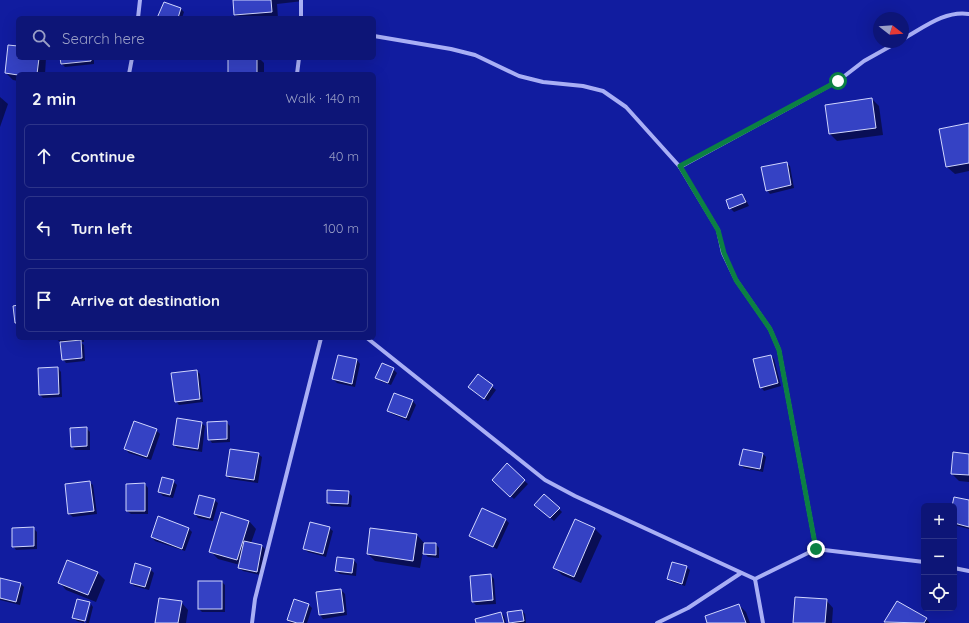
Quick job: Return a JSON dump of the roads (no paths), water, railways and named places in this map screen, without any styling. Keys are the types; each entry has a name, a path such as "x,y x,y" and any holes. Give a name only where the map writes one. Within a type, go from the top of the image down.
{"street":[{"path":"138,16 140,0"},
{"path":"301,0 301,16"},
{"path":"909,36 940,18 962,13 969,14"},
{"path":"376,36 451,49 475,55 519,76 543,82 584,86 604,91 626,106 680,166 718,230 724,253 736,280 770,329 779,350 816,549"},
{"path":"680,166 838,81 864,61 887,48"},
{"path":"129,72 132,60"},
{"path":"297,72 299,60"},
{"path":"252,623 255,599 321,340"},
{"path":"370,340 545,480 575,496 755,579 816,549 921,562"},
{"path":"957,569 969,571"},
{"path":"657,623 688,608 741,573"},
{"path":"755,579 763,623"}]}
